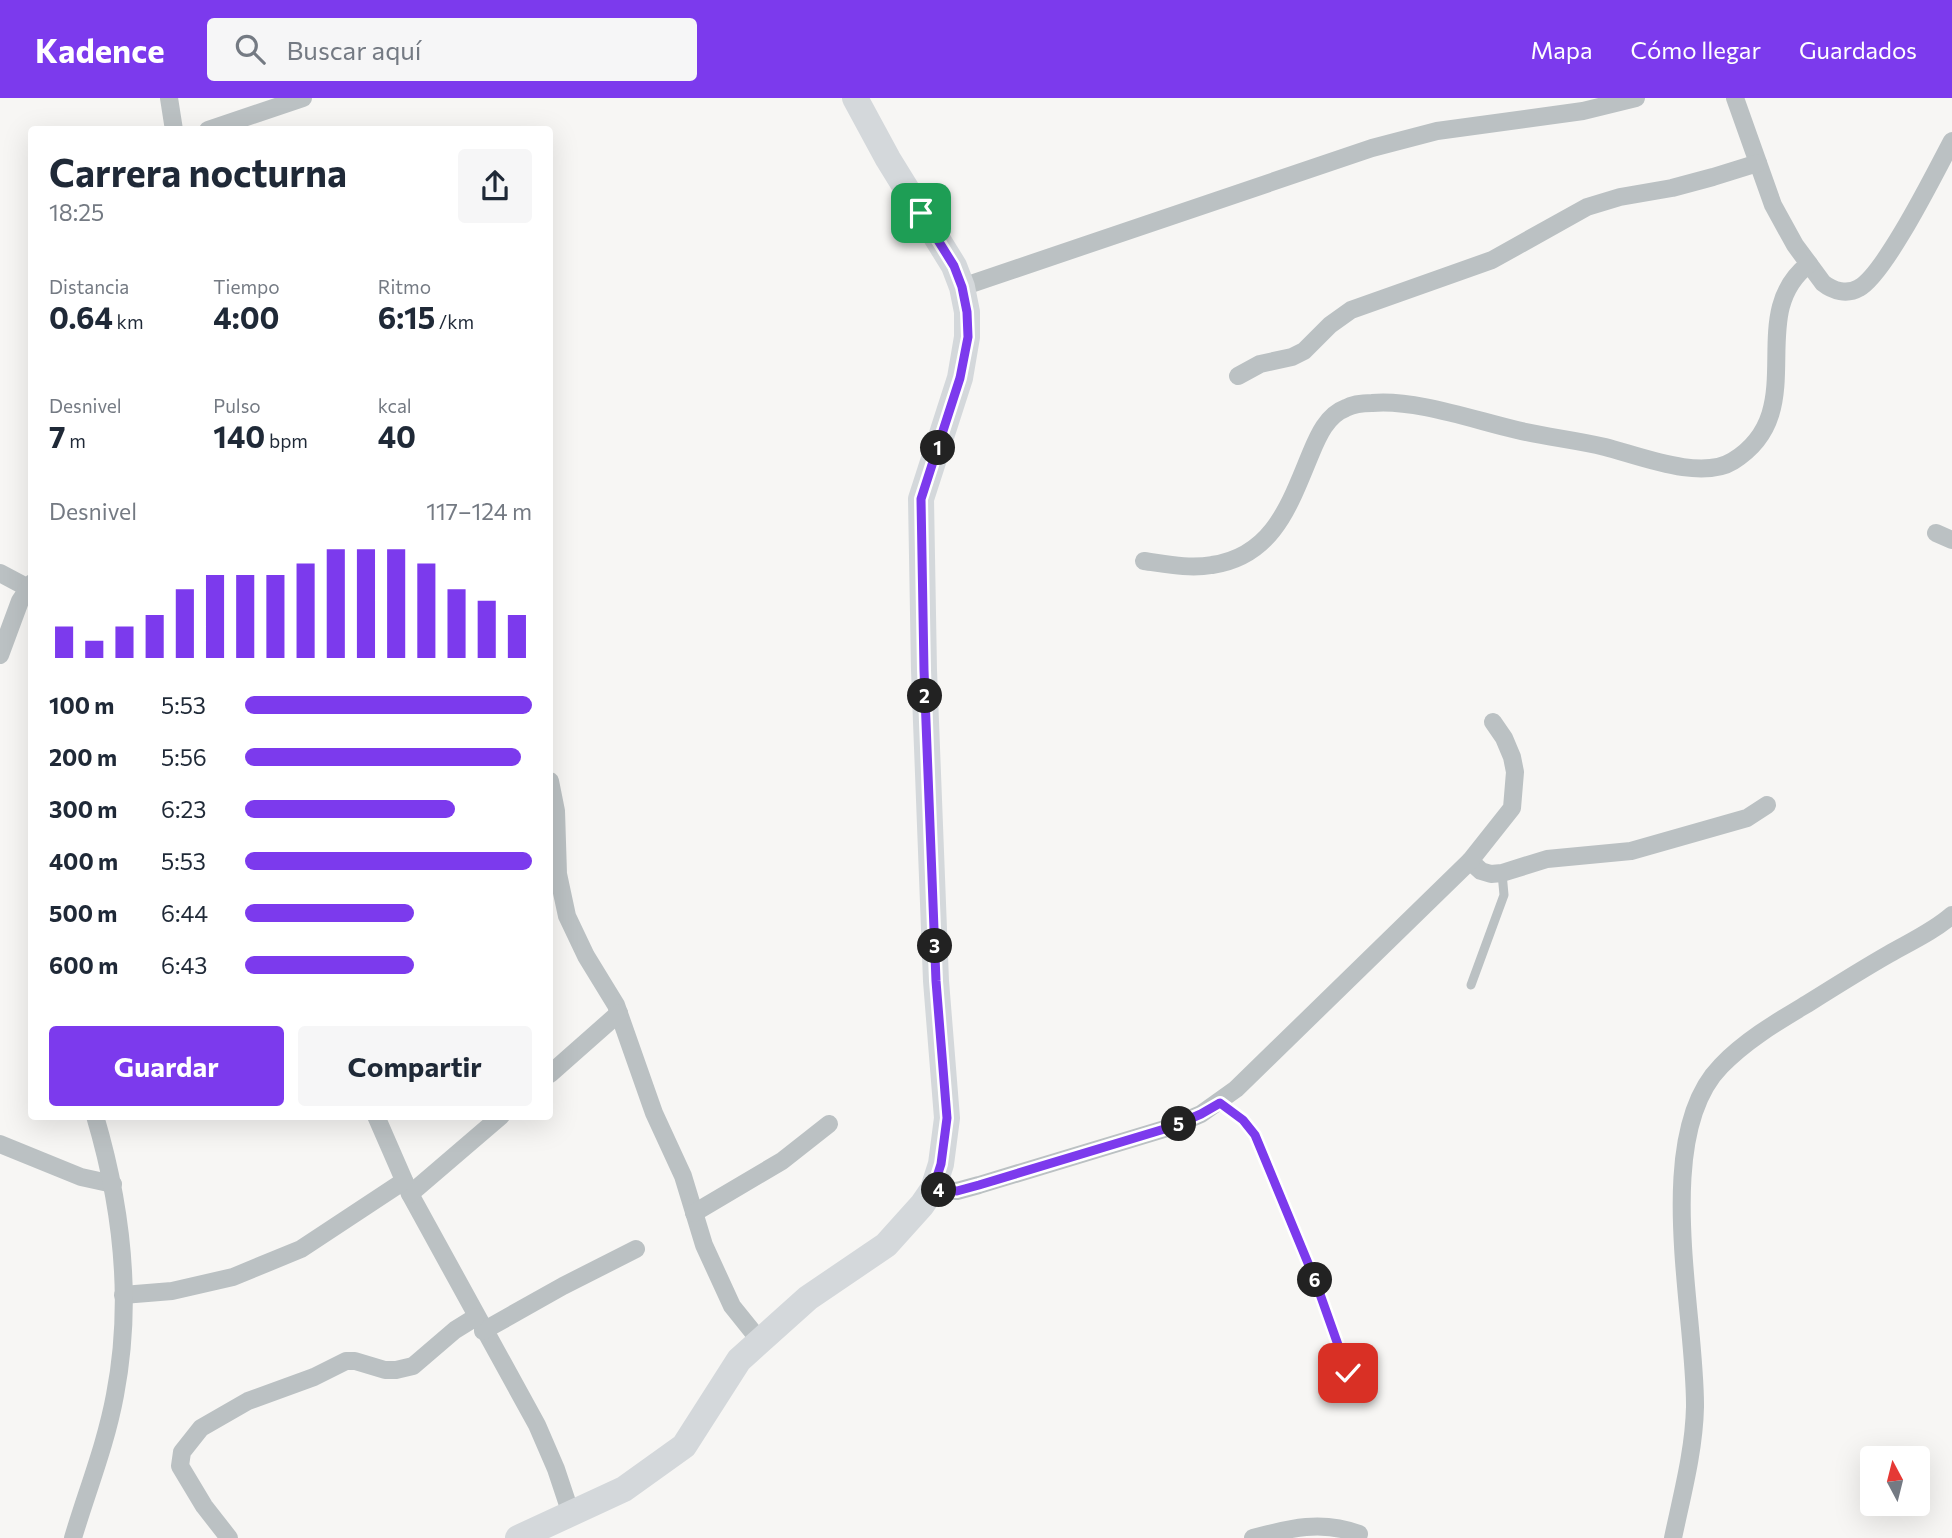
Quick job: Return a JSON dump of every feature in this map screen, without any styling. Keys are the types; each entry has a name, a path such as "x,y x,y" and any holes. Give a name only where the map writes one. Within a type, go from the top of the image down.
{"street":[{"path":"169,98 173,126"},
{"path":"220,126 303,98"},
{"path":"518,1538 624,1489 684,1446 739,1360 808,1298 886,1245 907,1224 933,1189 941,1164 947,1118 936,981 921,499 960,378 968,337 967,312 954,266 888,159 855,98"},
{"path":"962,287 1372,148 1437,131 1583,111 1636,98"},
{"path":"1735,98 1773,205 1795,246 1823,283 1835,290 1850,292 1867,282 1915,211 1952,141"},
{"path":"1238,376 1260,365 1304,351 1351,310 1492,260 1587,207 1619,197 1683,185 1758,163"},
{"path":"1144,561 1182,566 1214,565 1237,558 1255,548 1273,530 1287,510 1323,428 1337,413 1357,405 1402,403 1678,466 1701,470 1723,466 1754,444 1770,418 1776,396 1776,335 1785,295 1792,281 1809,264"},
{"path":"0,573 28,586"},
{"path":"0,655 16,609 28,590"},
{"path":"933,1189 945,1191 968,1188 1144,1136 1187,1122 1220,1103 1470,861 1512,808 1516,772 1504,738 1493,722"},
{"path":"553,796 558,874 567,916 586,956 619,1013 654,1113 683,1176 704,1245 732,1306 760,1341"},
{"path":"1470,861 1481,871 1491,874 1570,855 1631,850 1747,818 1768,805"},
{"path":"1674,1538 1693,1443 1695,1408 1695,1374 1683,1239 1685,1154 1694,1107 1710,1078 1721,1065 1759,1034 1952,915"},
{"path":"553,1071 619,1013"},
{"path":"73,1538 115,1397 122,1345 121,1243 113,1184 96,1120"},
{"path":"378,1120 407,1187 537,1425 571,1514"},
{"path":"123,1295 172,1291 233,1277 301,1249 407,1187 496,1120"},
{"path":"694,1213 782,1161 829,1124"},
{"path":"0,1144 81,1177 113,1184"},
{"path":"229,1538 204,1506 180,1466 182,1452 201,1428 248,1401 314,1377 346,1361 385,1370 413,1366 455,1330 480,1324 636,1249"},
{"path":"1253,1538 1315,1525 1332,1526 1359,1534"}],"lane":[{"path":"1471,985 1504,895 1502,873"},
{"path":"1220,1103 1243,1120 1255,1135 1315,1280 1348,1373"}],"route":[{"path":"921,213 954,266 962,287 968,337 960,378 921,499 924,670 936,981 947,1118 941,1164 933,1189 957,1191 979,1185 1187,1122 1220,1103 1243,1120 1255,1135 1315,1280 1348,1373"}]}
